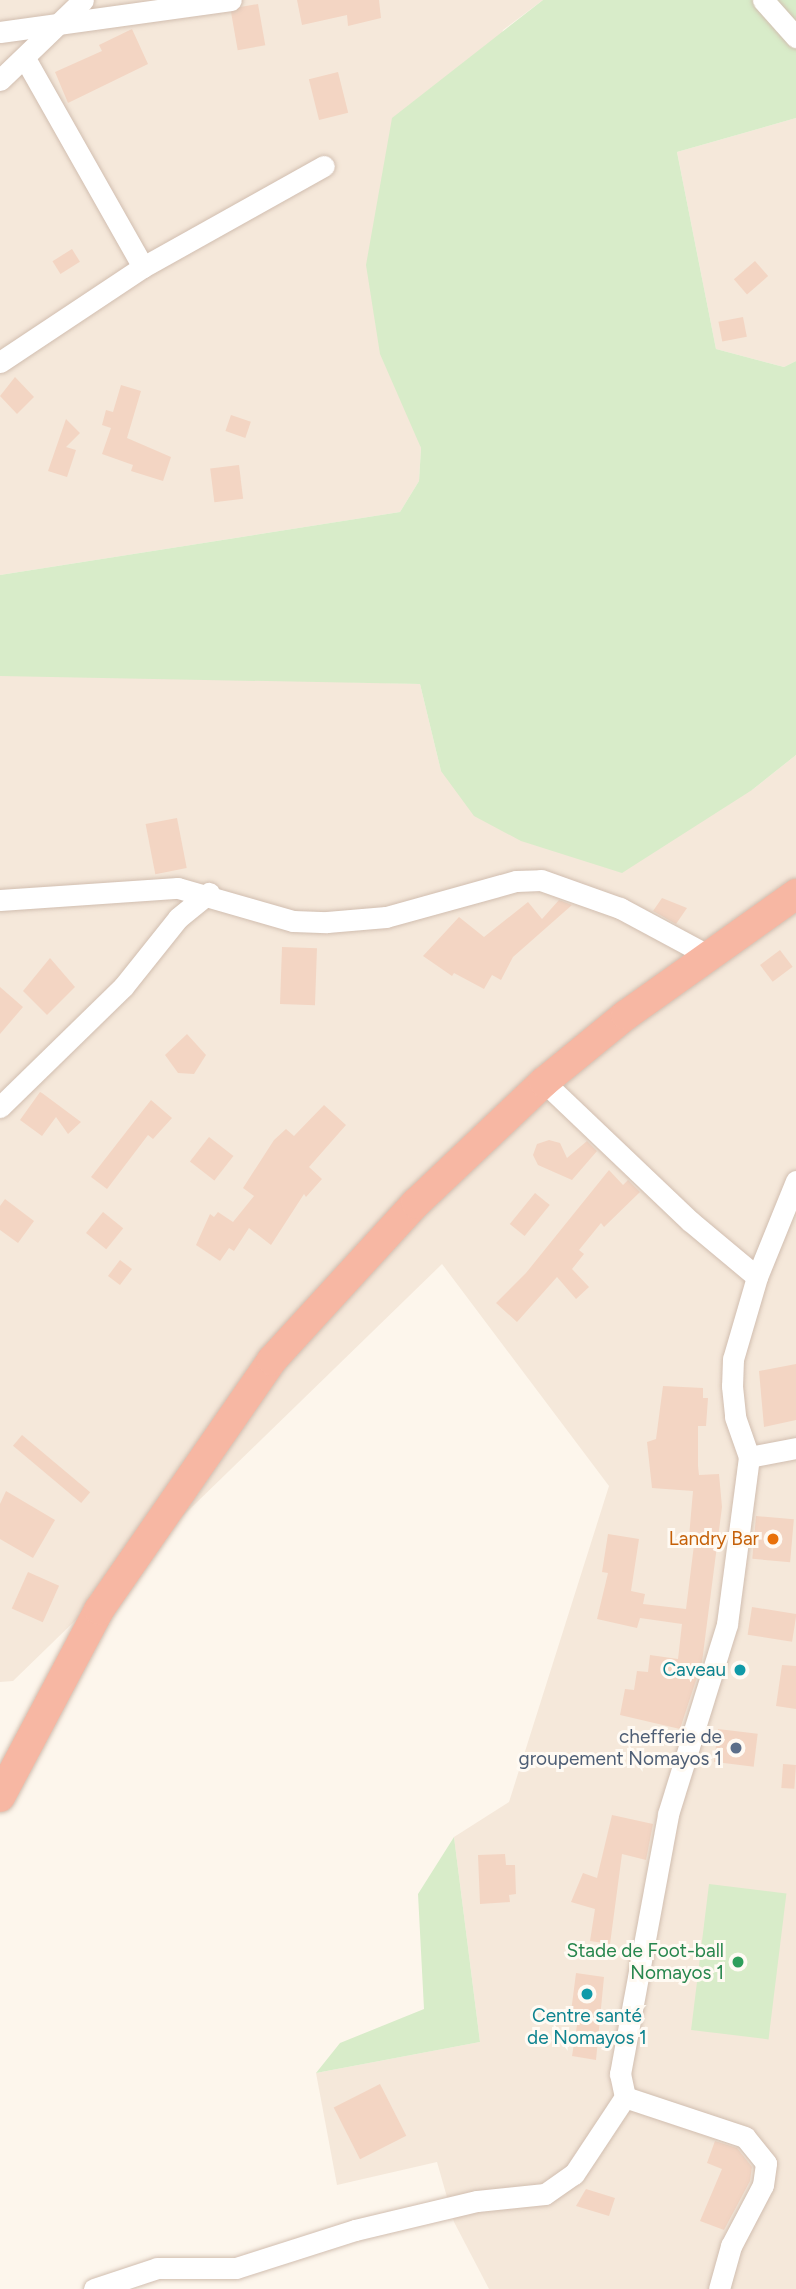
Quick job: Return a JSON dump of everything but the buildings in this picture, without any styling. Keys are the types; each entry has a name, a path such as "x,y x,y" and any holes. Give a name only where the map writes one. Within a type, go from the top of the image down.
{"highway":[{"path":"0,1797 99,1610 272,1360 416,1203 544,1082 588,1043 796,894"}],"street":[{"path":"0,80 83,0"},
{"path":"763,0 796,37"},
{"path":"0,32 55,27 218,1"},
{"path":"24,57 143,267"},
{"path":"0,362 143,267 324,166"},
{"path":"0,900 178,888 209,893 293,921 327,922 386,917 516,881 541,880 620,908 709,956"},
{"path":"0,1107 122,987 178,918 209,893"},
{"path":"544,1082 664,1197 757,1277"},
{"path":"94,2289 157,2268 236,2267 355,2230 463,2204 545,2194 575,2174 625,2097 620,2074 662,1840 727,1624 749,1457 734,1417 733,1359 757,1277 796,1181"},
{"path":"749,1457 796,1448"},
{"path":"625,2097 745,2137 760,2150 766,2163 763,2185 731,2246 719,2289"}],"shaded area":[{"path":"0,0 543,0 503,30 406,405 421,448 419,481 400,512 0,575"},
{"path":"796,118 796,361 784,367 716,349 677,152"},
{"path":"94,675 420,684 441,771 752,790 796,755 796,2289 489,2289 454,2222 437,2162 337,2185 316,2073 480,2042 454,1837 509,1802 609,1486 442,1264 13,1681 0,1682 0,676"}],"green space":[{"path":"543,0 796,0 796,118 677,152 716,349 784,367 796,361 796,755 752,790 622,873 521,841 474,816 441,771 420,684 0,676 0,575 400,512 419,481 421,448 380,354 366,265 392,118"},
{"path":"454,1837 480,2042 316,2073 340,2043 424,2009 418,1894"},
{"name":"Stade de Foot-ball Nomayos 1","path":"709,1884 786,1894 769,2039 691,2030"}],"place":[{"name":"Landry Bar","path":"773,1539"},
{"name":"Caveau","path":"740,1670"},
{"name":"chefferie de groupement Nomayos 1","path":"736,1748"},
{"name":"Stade de Foot-ball Nomayos 1","path":"738,1962"},
{"name":"Centre santé de Nomayos 1","path":"587,1994"}]}
